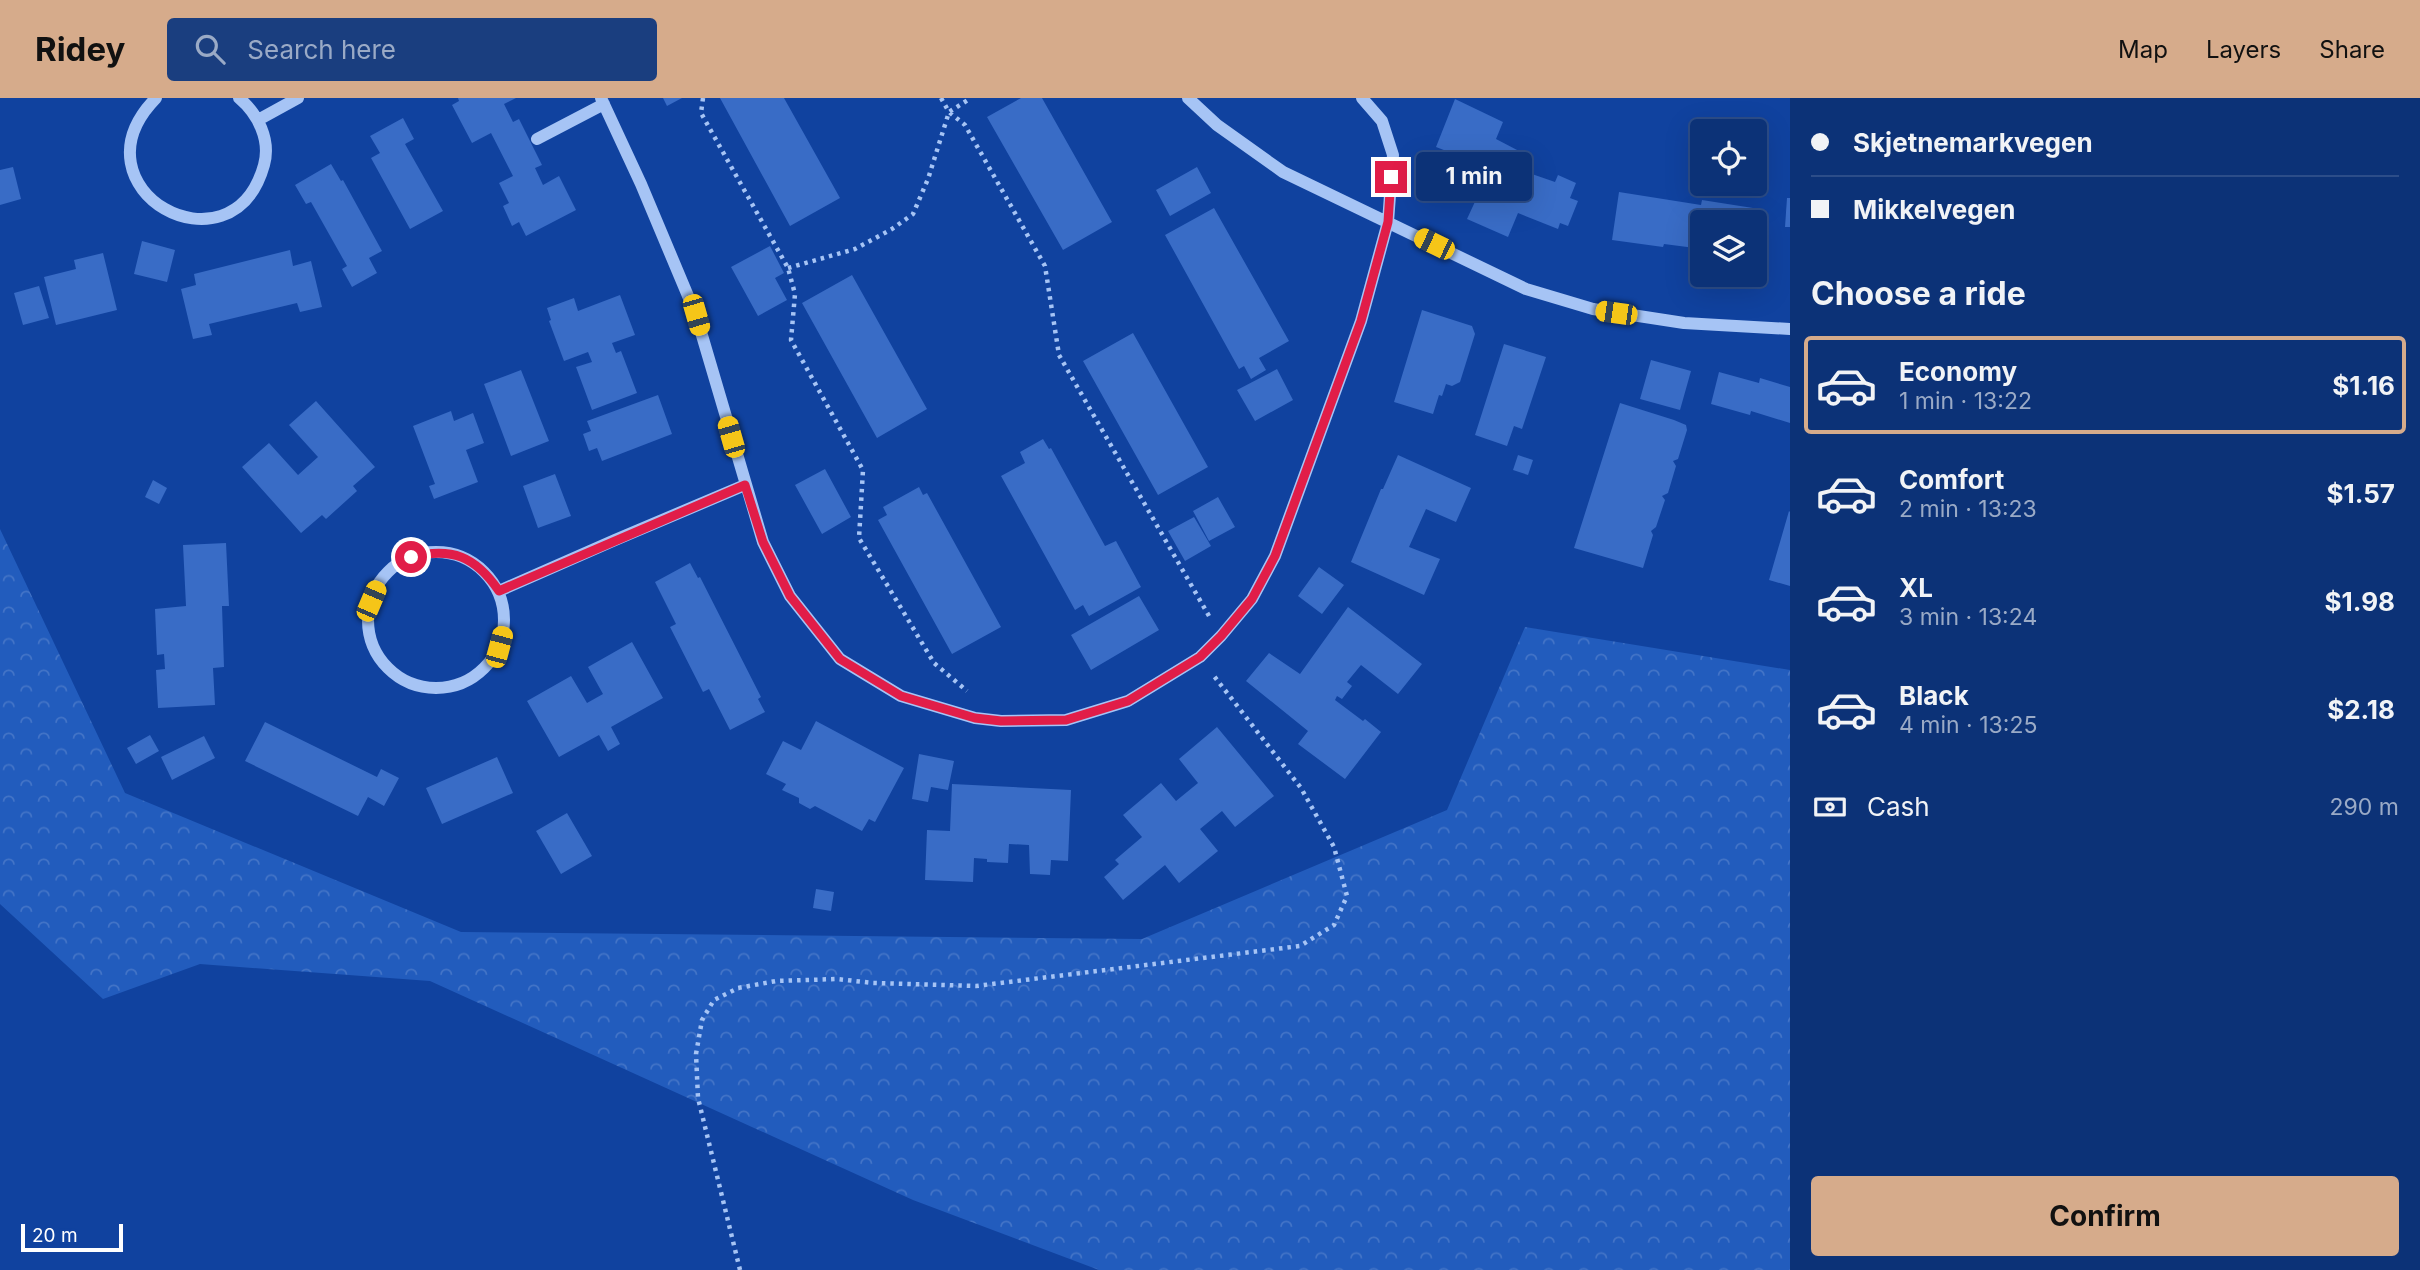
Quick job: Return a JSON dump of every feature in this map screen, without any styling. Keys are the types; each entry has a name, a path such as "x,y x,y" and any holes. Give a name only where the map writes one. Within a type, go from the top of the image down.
{"street":[{"path":"156,98 144,110 133,131 130,154 134,173 143,191 156,205 172,214 190,219 211,218 230,211 247,198 259,181 265,161 265,140 258,120 239,98"},
{"path":"258,120 298,98"},
{"path":"1188,98 1217,124 1283,172 1526,289 1593,309 1684,323 1790,329"},
{"path":"537,139 603,101 696,315 763,542 790,596 840,659 901,696 975,718 1001,721 1066,720 1128,701 1200,657 1252,599 1275,556 1361,321 1388,222 1393,155 1382,121 1362,98"},
{"path":"499,591 745,485"},
{"path":"431,552 452,553 471,561 487,574 499,591 504,610 504,629 499,647 489,663 475,676 456,685 436,688 416,684 398,676 376,651 369,626 371,601 379,583 393,567 411,557 431,552"}],"path":[{"path":"704,98 701,113 788,268 795,294 791,340 863,470 859,538 934,663 972,695 975,718"},
{"path":"941,98 949,112 965,125 1045,266 1059,355 1221,636"},
{"path":"788,268 855,249 913,214 928,179 949,112 971,98"},
{"path":"740,1270 698,1098 696,1054 702,1020 713,1000 738,988 776,981 837,979 873,983 976,986 1300,946 1334,925 1347,896 1334,847 1301,788 1200,657"}],"green space":[{"path":"0,529 125,793 461,932 1142,939 1447,810 1525,627 1790,670 1790,1270 1099,1270 913,1200 430,981 200,964 103,999 0,904"}],"building":[{"path":"458,98 516,98 504,104 513,122 519,119 542,165 535,168 543,185 559,176 576,210 526,236 519,222 512,226 503,206 509,203 499,183 513,176 491,133 472,143 452,105 459,101"},
{"path":"663,98 682,98 667,106"},
{"path":"720,98 784,98 840,198 790,226"},
{"path":"1021,98 1042,98 1112,222 1063,250 987,117"},
{"path":"1455,99 1503,122 1496,139 1519,151 1512,167 1555,182 1558,175 1576,183 1570,198 1578,201 1568,226 1560,223 1558,229 1518,213 1508,237 1467,219 1485,180 1444,163 1449,152 1436,147"},
{"path":"403,118 414,139 405,144 443,211 410,229 371,158 380,153 370,136"},
{"path":"331,164 341,181 343,180 382,251 369,258 377,273 352,287 342,269 347,266 311,202 306,204 295,185"},
{"path":"13,167 21,199 0,205 0,170"},
{"path":"1197,167 1211,193 1170,216 1156,190"},
{"path":"1619,192 1701,205 1702,200 1753,208 1690,210 1690,247 1664,244 1663,247 1612,240"},
{"path":"1787,198 1790,198 1790,227 1785,227"},
{"path":"1214,208 1289,341 1259,358 1266,370 1251,379 1244,366 1239,369 1165,235"},
{"path":"142,241 175,250 167,282 134,274"},
{"path":"770,246 784,273 775,278 787,300 758,316 731,267"},
{"path":"290,250 293,266 311,261 322,307 300,312 297,303 209,324 212,335 193,339 181,289 196,285 194,274"},
{"path":"103,253 117,310 56,325 44,277 76,269 74,260"},
{"path":"852,275 927,409 877,438 802,303"},
{"path":"39,286 49,318 23,325 14,293"},
{"path":"620,295 635,335 612,343 616,353 621,351 637,393 592,410 576,367 592,362 588,352 564,361 547,308 574,298 578,311"},
{"path":"1422,310 1472,326 1475,334 1460,382 1452,386 1446,384 1433,414 1394,402"},
{"path":"1133,333 1208,467 1158,495 1083,361"},
{"path":"1504,344 1546,357 1522,429 1514,426 1507,446 1475,435"},
{"path":"1651,360 1691,371 1680,410 1640,399"},
{"path":"1277,369 1293,400 1255,421 1237,390"},
{"path":"521,370 549,441 511,456 484,384"},
{"path":"1719,372 1759,383 1760,378 1790,387 1790,423 1751,411 1750,415 1711,404"},
{"path":"658,395 672,434 602,461 597,448 589,451 583,434 591,431 587,421"},
{"path":"316,401 375,467 353,486 357,491 326,519 322,515 301,533 242,467 269,443 298,475 318,457 289,425"},
{"path":"1620,403 1674,420 1686,425 1687,430 1678,459 1673,461 1676,466 1668,493 1662,496 1665,500 1656,527 1651,531 1653,535 1643,568 1574,548"},
{"path":"451,411 454,421 473,413 484,443 466,450 478,482 434,499 429,486 435,484 413,426"},
{"path":"1043,439 1049,449 1051,448 1105,546 1116,541 1141,587 1089,616 1083,605 1075,610 1001,476 1025,463 1020,452"},
{"path":"1398,455 1471,488 1456,522 1426,509 1409,547 1440,559 1424,595 1351,562"},
{"path":"1518,455 1533,460 1528,475 1513,470"},
{"path":"825,469 851,517 822,534 795,485"},
{"path":"555,474 571,516 538,528 523,486"},
{"path":"153,480 167,488 159,504 145,497"},
{"path":"919,487 923,495 927,493 1001,627 952,654 878,520 887,515 883,507"},
{"path":"1218,497 1235,527 1209,541 1193,511"},
{"path":"1790,512 1790,586 1769,580"},
{"path":"1194,517 1211,546 1185,561 1168,531"},
{"path":"226,543 229,606 222,606 224,667 213,668 215,705 158,708 156,670 165,669 164,654 157,655 155,609 186,606 183,545"},
{"path":"690,563 698,578 700,577 761,697 758,699 765,712 730,730 709,689 703,692 670,627 676,624 655,582"},
{"path":"1319,567 1344,585 1322,614 1298,596"},
{"path":"1139,596 1159,630 1091,670 1071,635"},
{"path":"1348,607 1422,664 1398,694 1361,665 1347,682 1352,686 1342,699 1337,696 1335,700 1381,732 1345,779 1298,744 1308,731 1246,681 1269,653 1300,674"},
{"path":"632,642 663,698 611,727 620,744 608,751 599,735 559,757 527,701 571,676 587,703 603,694 588,667"},
{"path":"816,721 904,768 875,822 869,819 862,831 815,806 810,809 799,803 799,798 782,790 786,784 766,774 783,741 801,750"},
{"path":"265,722 377,777 381,769 399,778 384,806 368,797 358,816 245,761"},
{"path":"1217,727 1274,796 1235,827 1222,811 1200,829 1218,851 1179,883 1165,865 1123,900 1104,877 1119,864 1115,860 1142,837 1123,815 1161,783 1176,801 1198,783 1179,759"},
{"path":"150,735 159,751 136,764 127,748"},
{"path":"204,736 215,758 172,780 161,757"},
{"path":"919,754 954,761 948,790 931,787 928,802 912,799"},
{"path":"497,757 513,793 442,824 426,788"},
{"path":"952,784 1071,790 1068,861 1051,860 1050,875 1030,874 1029,845 1009,844 1008,863 974,858 973,882 925,880 927,830 950,831"},
{"path":"567,813 592,856 561,874 536,831"},
{"path":"816,889 834,892 831,911 813,908"}],"route":[{"path":"411,557 431,552 452,553 471,561 487,574 499,591 745,485 763,542 790,596 840,659 901,696 975,718 1001,721 1066,720 1128,701 1200,657 1252,599 1275,556 1361,321 1388,222 1391,177"}]}
